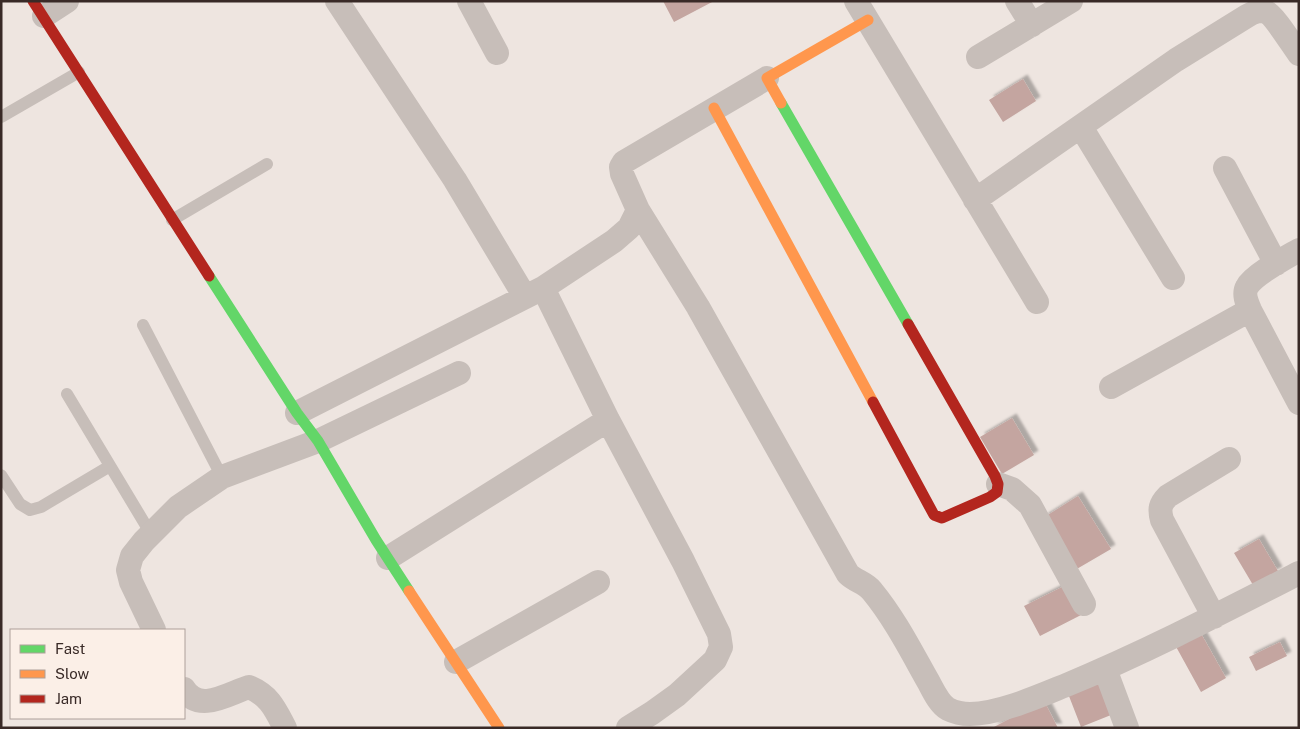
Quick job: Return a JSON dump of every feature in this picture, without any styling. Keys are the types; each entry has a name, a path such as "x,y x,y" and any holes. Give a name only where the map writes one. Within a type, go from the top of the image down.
{"street":[{"path":"68,1 38,9 297,413 318,441 388,558 499,728"},
{"path":"337,1 455,180 534,293 608,420 683,561 719,634 721,646 715,660 677,695 628,728"},
{"path":"469,1 498,53"},
{"path":"1017,1 1032,25"},
{"path":"978,57 1071,1"},
{"path":"1037,302 862,11 767,78 624,162 621,167 622,174 638,210 698,307 848,574 871,589 894,622 946,708 957,713 970,714 987,720 1001,709 1033,699 1105,670 1299,573"},
{"path":"975,200 1176,60 1258,11 1266,12 1273,18 1299,54"},
{"path":"714,108 934,515 942,518 990,497 997,492 998,484 767,78"},
{"path":"1081,127 1173,278"},
{"path":"1225,168 1276,264"},
{"path":"297,413 534,293 614,241 629,228 638,210"},
{"path":"1299,250 1254,278 1246,287 1245,296 1250,310 1299,403"},
{"path":"1111,387 1250,310"},
{"path":"154,629 130,582 128,570 132,556 178,507 222,477 318,441 459,373"},
{"path":"388,558 608,420"},
{"path":"1214,617 1162,520 1159,510 1161,503 1168,496 1229,459"},
{"path":"998,484 1012,489 1030,505 1084,604"},
{"path":"456,662 598,582"},
{"path":"1105,670 1127,728"},
{"path":"185,691 197,700 214,701 249,687 262,692 272,703 285,728"}],"lane":[{"path":"1,117 79,72"},
{"path":"172,220 267,164"},
{"path":"143,325 222,477"},
{"path":"67,394 151,534"},
{"path":"1,475 20,504 30,510 41,507 110,466"}],"building":[{"path":"663,1 714,1 674,22"},
{"path":"1023,79 1036,101 1003,122 989,100"},
{"path":"1012,418 1034,455 1002,474 980,437"},
{"path":"1078,496 1111,549 1075,570 1043,518"},
{"path":"1259,539 1278,571 1253,585 1234,553"},
{"path":"1066,585 1081,615 1040,636 1024,606"},
{"path":"1199,630 1226,678 1201,692 1174,643"},
{"path":"1280,642 1287,656 1256,671 1249,657"},
{"path":"1102,677 1116,713 1081,727 1067,691"},
{"path":"1044,701 1058,728 992,728"}],"traffic: fast":[{"path":"781,103 908,324"},
{"path":"209,276 297,413 318,441 376,540 409,591"}],"traffic: slow":[{"path":"781,103 767,78 868,20"},
{"path":"714,108 873,402"},
{"path":"409,591 499,728"}],"traffic: jam":[{"path":"33,1 209,276"},
{"path":"873,402 934,515 942,518 990,497 997,492 998,484 995,476 908,324"}]}
